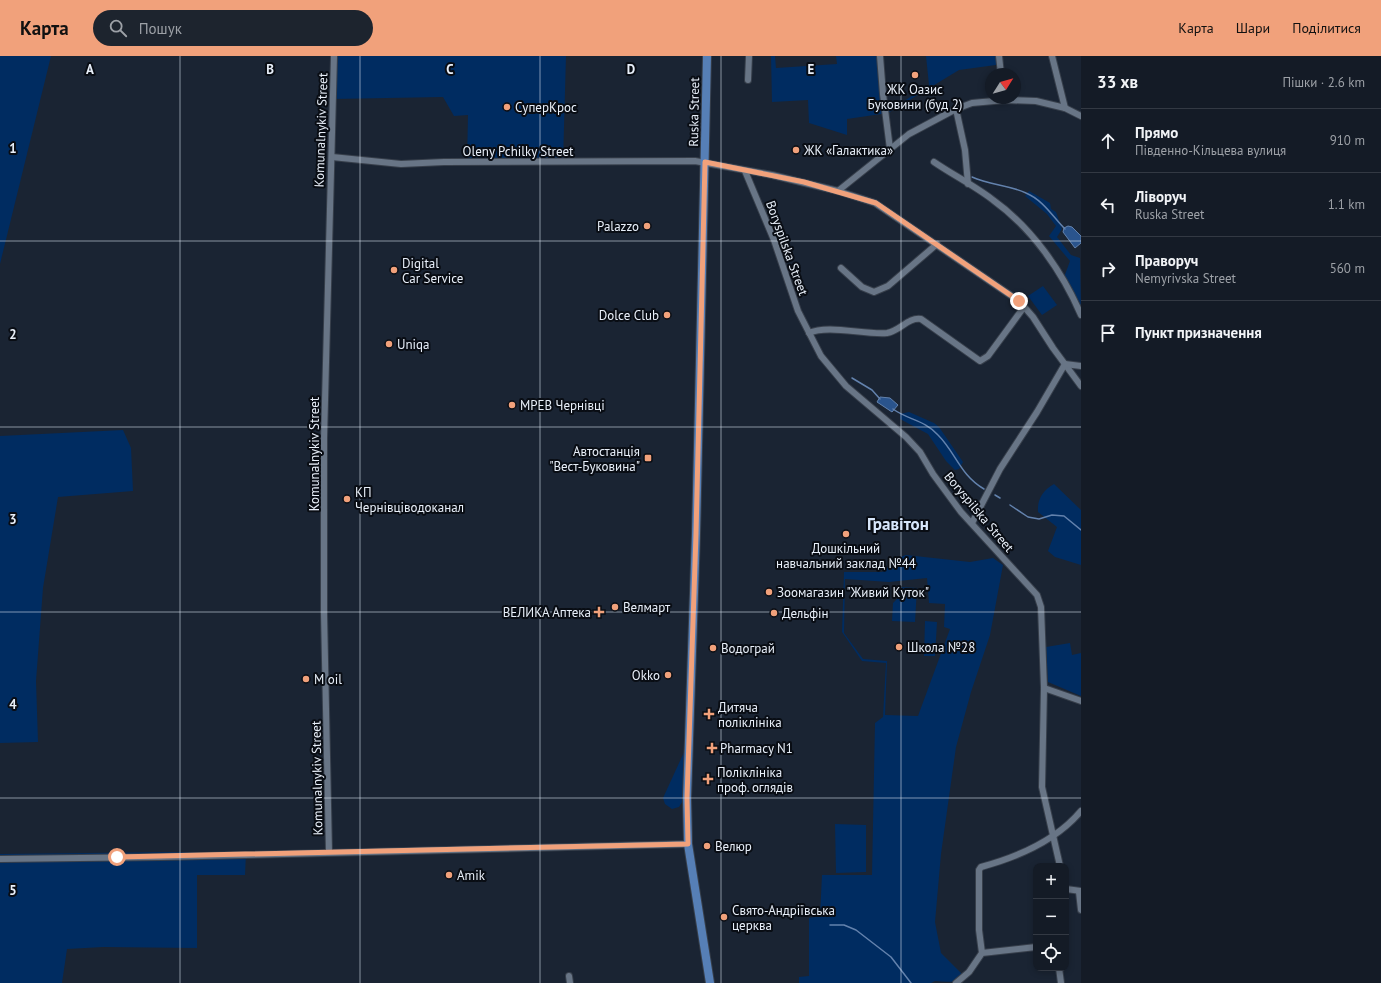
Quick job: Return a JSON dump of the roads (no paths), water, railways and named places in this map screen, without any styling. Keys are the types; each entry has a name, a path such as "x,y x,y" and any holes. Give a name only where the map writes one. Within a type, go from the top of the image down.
{"main road":[{"name":"Ruska Street","path":"708,56 696,534 687,798 688,844 710,983"}],"street":[{"name":"Komunalnykiv Street","path":"329,852 324,614 324,439 334,56"},
{"path":"748,80 749,56"},
{"path":"880,56 890,149"},
{"path":"999,56 1000,68"},
{"path":"1052,56 1065,108"},
{"path":"1021,100 1036,101 1065,108 1081,116"},
{"path":"838,191 909,134 956,109 972,103 985,101"},
{"path":"956,109 965,150 968,184"},
{"name":"Oleny Pchilky Street","path":"332,157 401,164 444,162 705,162 838,191 876,203 1019,301 1081,386"},
{"path":"934,162 993,199 1018,220 1043,249 1081,315"},
{"name":"Boryspilska Street","path":"745,171 774,240 798,311 822,356 846,386 906,437 920,452 933,474 961,512 1037,595 1041,607 1044,688 1042,786 1059,863"},
{"path":"841,268 862,287 874,292 888,286 937,244"},
{"path":"809,333 816,330 832,329 856,332 894,332 910,321 921,319 980,361 988,356 1024,307"},
{"path":"972,523 1000,469 1037,412 1065,364 1081,366"},
{"path":"1044,688 1081,701"},
{"path":"956,983 969,972 982,953 979,930 979,870 1012,858 1054,837 1081,811"},
{"path":"0,859 154,858 329,852 688,844"},
{"path":"1069,890 1080,892 1081,910"},
{"path":"982,953 1033,947"},
{"path":"1059,971 1061,983"},
{"path":"569,976 570,983"}],"waterway":[{"path":"972,177 1020,190 1032,196 1043,204 1065,229"},
{"path":"852,378 872,390 880,399"},
{"path":"893,409 928,426 933,430 944,442 969,477 984,489"},
{"path":"995,495 1000,498"},
{"path":"1010,505 1028,517 1039,519 1052,515 1064,516 1081,530"},
{"path":"830,925 844,925 856,930 891,957 911,983"}],"place":[{"name":"ЖК Оазис Буковини (буд 2)","path":"915,75"},
{"name":"СуперКрос","path":"507,107"},
{"name":"ЖК «Галактика»","path":"796,150"},
{"name":"Palazzo","path":"647,226"},
{"name":"Digital Car Service","path":"394,270"},
{"name":"Dolce Club","path":"667,315"},
{"name":"Uniqa","path":"389,344"},
{"name":"МРЕВ Чернівці","path":"512,405"},
{"name":"Автостанція \"Вест-Буковина\"","path":"648,458"},
{"name":"КП Чернівціводоканал","path":"347,499"},
{"name":"Дошкільний навчальний заклад №44","path":"846,534"},
{"name":"Зоомагазин \"Живий Куток\"","path":"769,592"},
{"name":"Велмарт","path":"615,607"},
{"name":"ВЕЛИКА Аптека","path":"599,612"},
{"name":"Дельфін","path":"774,613"},
{"name":"Школа №28","path":"899,647"},
{"name":"Водограй","path":"713,648"},
{"name":"Okko","path":"668,675"},
{"name":"M oil","path":"306,679"},
{"name":"Дитяча поліклініка","path":"709,714"},
{"name":"Pharmacy N1","path":"712,748"},
{"name":"Поліклініка проф. оглядів","path":"708,779"},
{"name":"Велюр","path":"707,846"},
{"name":"Amik","path":"449,875"},
{"name":"Свято-Андріївська церква","path":"724,917"}],"district":[{"name":"Гравітон","path":"898,524"}]}
